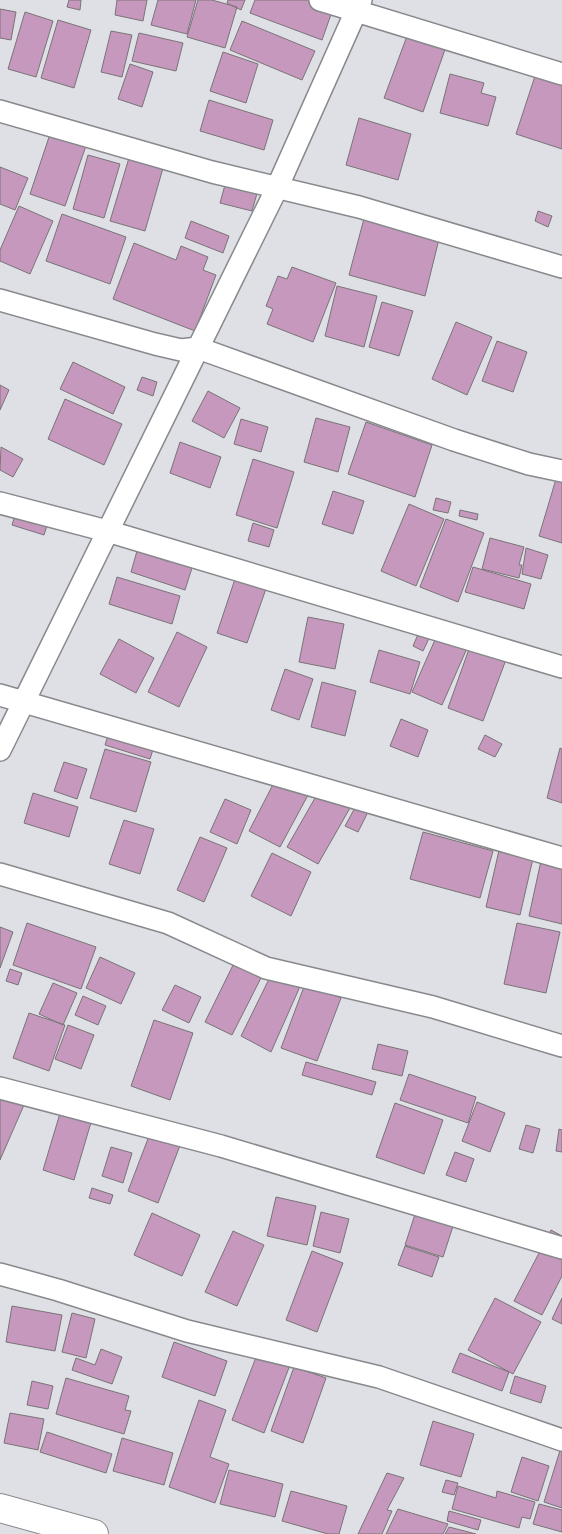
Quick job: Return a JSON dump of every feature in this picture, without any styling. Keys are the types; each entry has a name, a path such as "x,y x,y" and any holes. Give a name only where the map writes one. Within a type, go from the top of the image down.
{"highway":[{"path":"0,1508 94,1534"}],"street":[{"path":"320,0 358,6 562,74"},
{"path":"0,750 277,188 358,6"},
{"path":"0,111 212,172 358,207 562,267"},
{"path":"0,300 155,344 181,350 198,348 454,440 529,464 562,471"},
{"path":"0,503 107,531 562,667"},
{"path":"0,695 562,858"},
{"path":"0,874 168,923 266,968 433,1007 562,1046"},
{"path":"0,1088 221,1146 562,1248"},
{"path":"0,1274 58,1290 187,1331 379,1377 562,1440"}],"building":[{"path":"69,0 81,0 80,10 67,7"},
{"path":"117,0 147,0 143,21 115,15"},
{"path":"158,0 196,0 187,34 151,25"},
{"path":"198,0 212,0 237,7 225,48 187,37"},
{"path":"228,0 245,0 241,10 227,3"},
{"path":"255,0 317,0 334,6 322,40 250,13"},
{"path":"0,9 16,12 11,40 0,38"},
{"path":"25,12 53,21 36,77 8,69"},
{"path":"58,20 91,30 74,88 41,78"},
{"path":"242,21 315,51 302,80 230,50"},
{"path":"111,31 132,35 122,77 101,72"},
{"path":"139,33 183,43 176,71 132,61"},
{"path":"407,36 448,41 423,112 384,98"},
{"path":"223,52 258,64 246,103 210,91"},
{"path":"130,64 153,72 142,107 118,99"},
{"path":"537,70 562,78 562,149 516,134"},
{"path":"450,74 484,83 481,93 496,97 488,126 440,113"},
{"path":"209,100 273,120 264,150 200,131"},
{"path":"359,118 411,134 398,180 346,165"},
{"path":"51,131 87,143 65,206 30,194"},
{"path":"88,155 120,164 104,218 73,209"},
{"path":"129,158 163,168 145,231 110,221"},
{"path":"0,167 28,178 15,210 0,204"},
{"path":"228,174 260,183 252,211 220,203"},
{"path":"19,206 53,221 30,274 0,261 0,250"},
{"path":"366,211 441,231 425,296 349,275"},
{"path":"538,211 552,216 548,227 535,221"},
{"path":"62,214 126,237 110,284 46,261"},
{"path":"191,221 229,236 223,253 185,238"},
{"path":"134,243 176,260 181,246 208,257 203,270 216,275 195,331 113,299"},
{"path":"292,267 336,283 313,342 267,324 273,309 266,306 278,276 287,279"},
{"path":"337,286 377,296 364,347 325,336"},
{"path":"382,302 413,311 399,356 369,347"},
{"path":"456,322 492,337 467,395 432,379"},
{"path":"497,341 527,352 513,392 482,381"},
{"path":"73,362 125,387 113,414 60,389"},
{"path":"142,377 157,382 153,396 137,390"},
{"path":"0,385 9,390 0,410"},
{"path":"208,391 240,408 224,438 192,421"},
{"path":"65,399 122,424 104,465 48,439"},
{"path":"316,418 350,427 338,472 304,462"},
{"path":"241,419 268,427 261,452 234,444"},
{"path":"366,422 432,445 415,497 348,474"},
{"path":"180,442 221,457 210,488 170,473"},
{"path":"1,447 23,459 13,477 0,470"},
{"path":"253,459 294,472 277,528 236,515"},
{"path":"559,469 562,470 562,543 539,536"},
{"path":"333,491 364,501 353,534 322,524"},
{"path":"436,498 451,502 448,513 433,510"},
{"path":"19,503 51,513 44,535 12,525"},
{"path":"409,504 444,519 416,586 381,571"},
{"path":"460,510 478,514 477,520 459,516"},
{"path":"446,519 484,533 458,602 420,587"},
{"path":"253,523 274,530 269,547 248,541"},
{"path":"490,538 524,547 519,565 522,565 519,578 482,569"},
{"path":"175,545 197,552 185,590 131,572 137,551 170,562"},
{"path":"526,548 548,555 541,579 522,574"},
{"path":"473,567 531,584 524,609 465,592"},
{"path":"237,573 268,583 247,643 217,633"},
{"path":"117,577 180,596 172,624 109,604"},
{"path":"308,617 344,624 335,669 299,662"},
{"path":"442,624 472,637 442,705 412,692"},
{"path":"422,625 433,630 423,651 413,646"},
{"path":"177,632 207,647 179,707 148,692"},
{"path":"474,635 510,649 483,721 448,708"},
{"path":"119,639 154,658 136,693 100,674"},
{"path":"379,650 420,662 410,694 370,682"},
{"path":"285,669 313,679 299,720 271,710"},
{"path":"322,682 356,691 345,736 311,727"},
{"path":"401,719 428,730 418,757 390,746"},
{"path":"111,726 156,740 150,759 105,745"},
{"path":"485,735 502,744 495,757 478,749"},
{"path":"560,748 562,749 562,803 547,798"},
{"path":"105,749 151,762 136,812 90,798"},
{"path":"64,762 87,769 77,799 54,791"},
{"path":"282,767 314,784 280,847 249,831"},
{"path":"323,784 354,801 318,864 287,847"},
{"path":"33,793 78,807 69,837 24,823"},
{"path":"225,799 251,810 237,844 210,832"},
{"path":"357,804 369,810 358,832 345,826"},
{"path":"124,820 154,829 140,874 109,864"},
{"path":"423,832 493,851 480,898 410,879"},
{"path":"503,833 537,841 520,915 486,907"},
{"path":"200,837 227,848 204,902 177,890"},
{"path":"544,847 562,851 562,924 529,916"},
{"path":"272,853 311,872 291,916 251,896"},
{"path":"27,923 96,947 81,989 13,965"},
{"path":"517,923 560,932 546,993 504,984"},
{"path":"0,927 13,932 0,968"},
{"path":"100,957 135,973 121,1004 86,988"},
{"path":"236,959 264,972 232,1035 205,1022"},
{"path":"10,969 22,973 18,985 6,981"},
{"path":"273,971 306,973 271,1052 241,1036"},
{"path":"53,983 77,993 63,1025 39,1014"},
{"path":"305,984 341,998 317,1061 281,1048"},
{"path":"175,985 201,997 189,1023 162,1010"},
{"path":"83,996 106,1006 98,1025 75,1015"},
{"path":"29,1013 65,1025 49,1071 13,1058"},
{"path":"154,1020 193,1033 170,1100 131,1086"},
{"path":"68,1025 94,1035 81,1069 55,1059"},
{"path":"378,1044 408,1051 402,1076 372,1069"},
{"path":"306,1062 376,1082 372,1095 302,1075"},
{"path":"409,1074 476,1097 468,1123 400,1100"},
{"path":"0,1094 24,1105 0,1160"},
{"path":"477,1102 505,1113 490,1152 462,1141"},
{"path":"395,1103 443,1120 424,1174 376,1157"},
{"path":"61,1110 92,1119 74,1180 43,1170"},
{"path":"154,1123 184,1135 158,1203 128,1191"},
{"path":"526,1125 540,1129 533,1153 519,1149"},
{"path":"559,1129 562,1130 562,1152 556,1151"},
{"path":"111,1147 132,1153 123,1183 102,1176"},
{"path":"455,1152 474,1159 466,1182 446,1175"},
{"path":"92,1188 113,1195 110,1204 89,1198"},
{"path":"276,1197 316,1206 307,1245 267,1236"},
{"path":"420,1199 458,1211 443,1257 405,1245"},
{"path":"321,1212 349,1219 340,1253 313,1246"},
{"path":"152,1213 200,1235 182,1276 134,1255"},
{"path":"551,1230 562,1236 562,1276 542,1315 514,1301"},
{"path":"233,1231 264,1245 237,1306 205,1292"},
{"path":"405,1246 439,1257 432,1277 398,1265"},
{"path":"312,1251 343,1263 317,1332 286,1320"},
{"path":"495,1298 541,1322 513,1374 468,1350"},
{"path":"562,1298 562,1324 552,1319"},
{"path":"12,1306 62,1315 55,1351 6,1342"},
{"path":"72,1313 95,1319 86,1358 62,1352"},
{"path":"174,1342 227,1361 215,1396 162,1377"},
{"path":"101,1349 122,1357 112,1384 72,1370 76,1358 95,1365"},
{"path":"258,1352 290,1365 264,1433 232,1420"},
{"path":"460,1353 509,1372 502,1391 452,1372"},
{"path":"294,1367 326,1378 303,1443 271,1431"},
{"path":"515,1376 546,1386 541,1403 510,1393"},
{"path":"66,1378 129,1396 125,1410 131,1411 124,1434 56,1414"},
{"path":"32,1381 53,1386 48,1409 27,1405"},
{"path":"199,1400 226,1410 210,1457 229,1464 215,1503 169,1487"},
{"path":"10,1413 44,1419 38,1450 4,1443"},
{"path":"433,1421 474,1434 461,1477 420,1465"},
{"path":"47,1432 112,1454 106,1473 40,1452"},
{"path":"122,1438 173,1453 164,1485 113,1471"},
{"path":"562,1444 562,1508 544,1502"},
{"path":"522,1457 549,1466 538,1501 511,1492"},
{"path":"229,1470 283,1484 275,1517 220,1504"},
{"path":"387,1473 404,1478 387,1510 392,1511 382,1534 358,1534"},
{"path":"446,1480 458,1483 454,1495 442,1492"},
{"path":"458,1486 496,1498 497,1491 535,1502 530,1519 522,1517 519,1528 452,1509"},
{"path":"291,1491 347,1506 339,1534 328,1534 282,1521"},
{"path":"539,1504 562,1510 562,1532 533,1524"},
{"path":"398,1509 448,1524 443,1534 386,1534"},
{"path":"449,1511 481,1520 478,1530 447,1521"},
{"path":"449,1527 476,1534 445,1534"}]}
